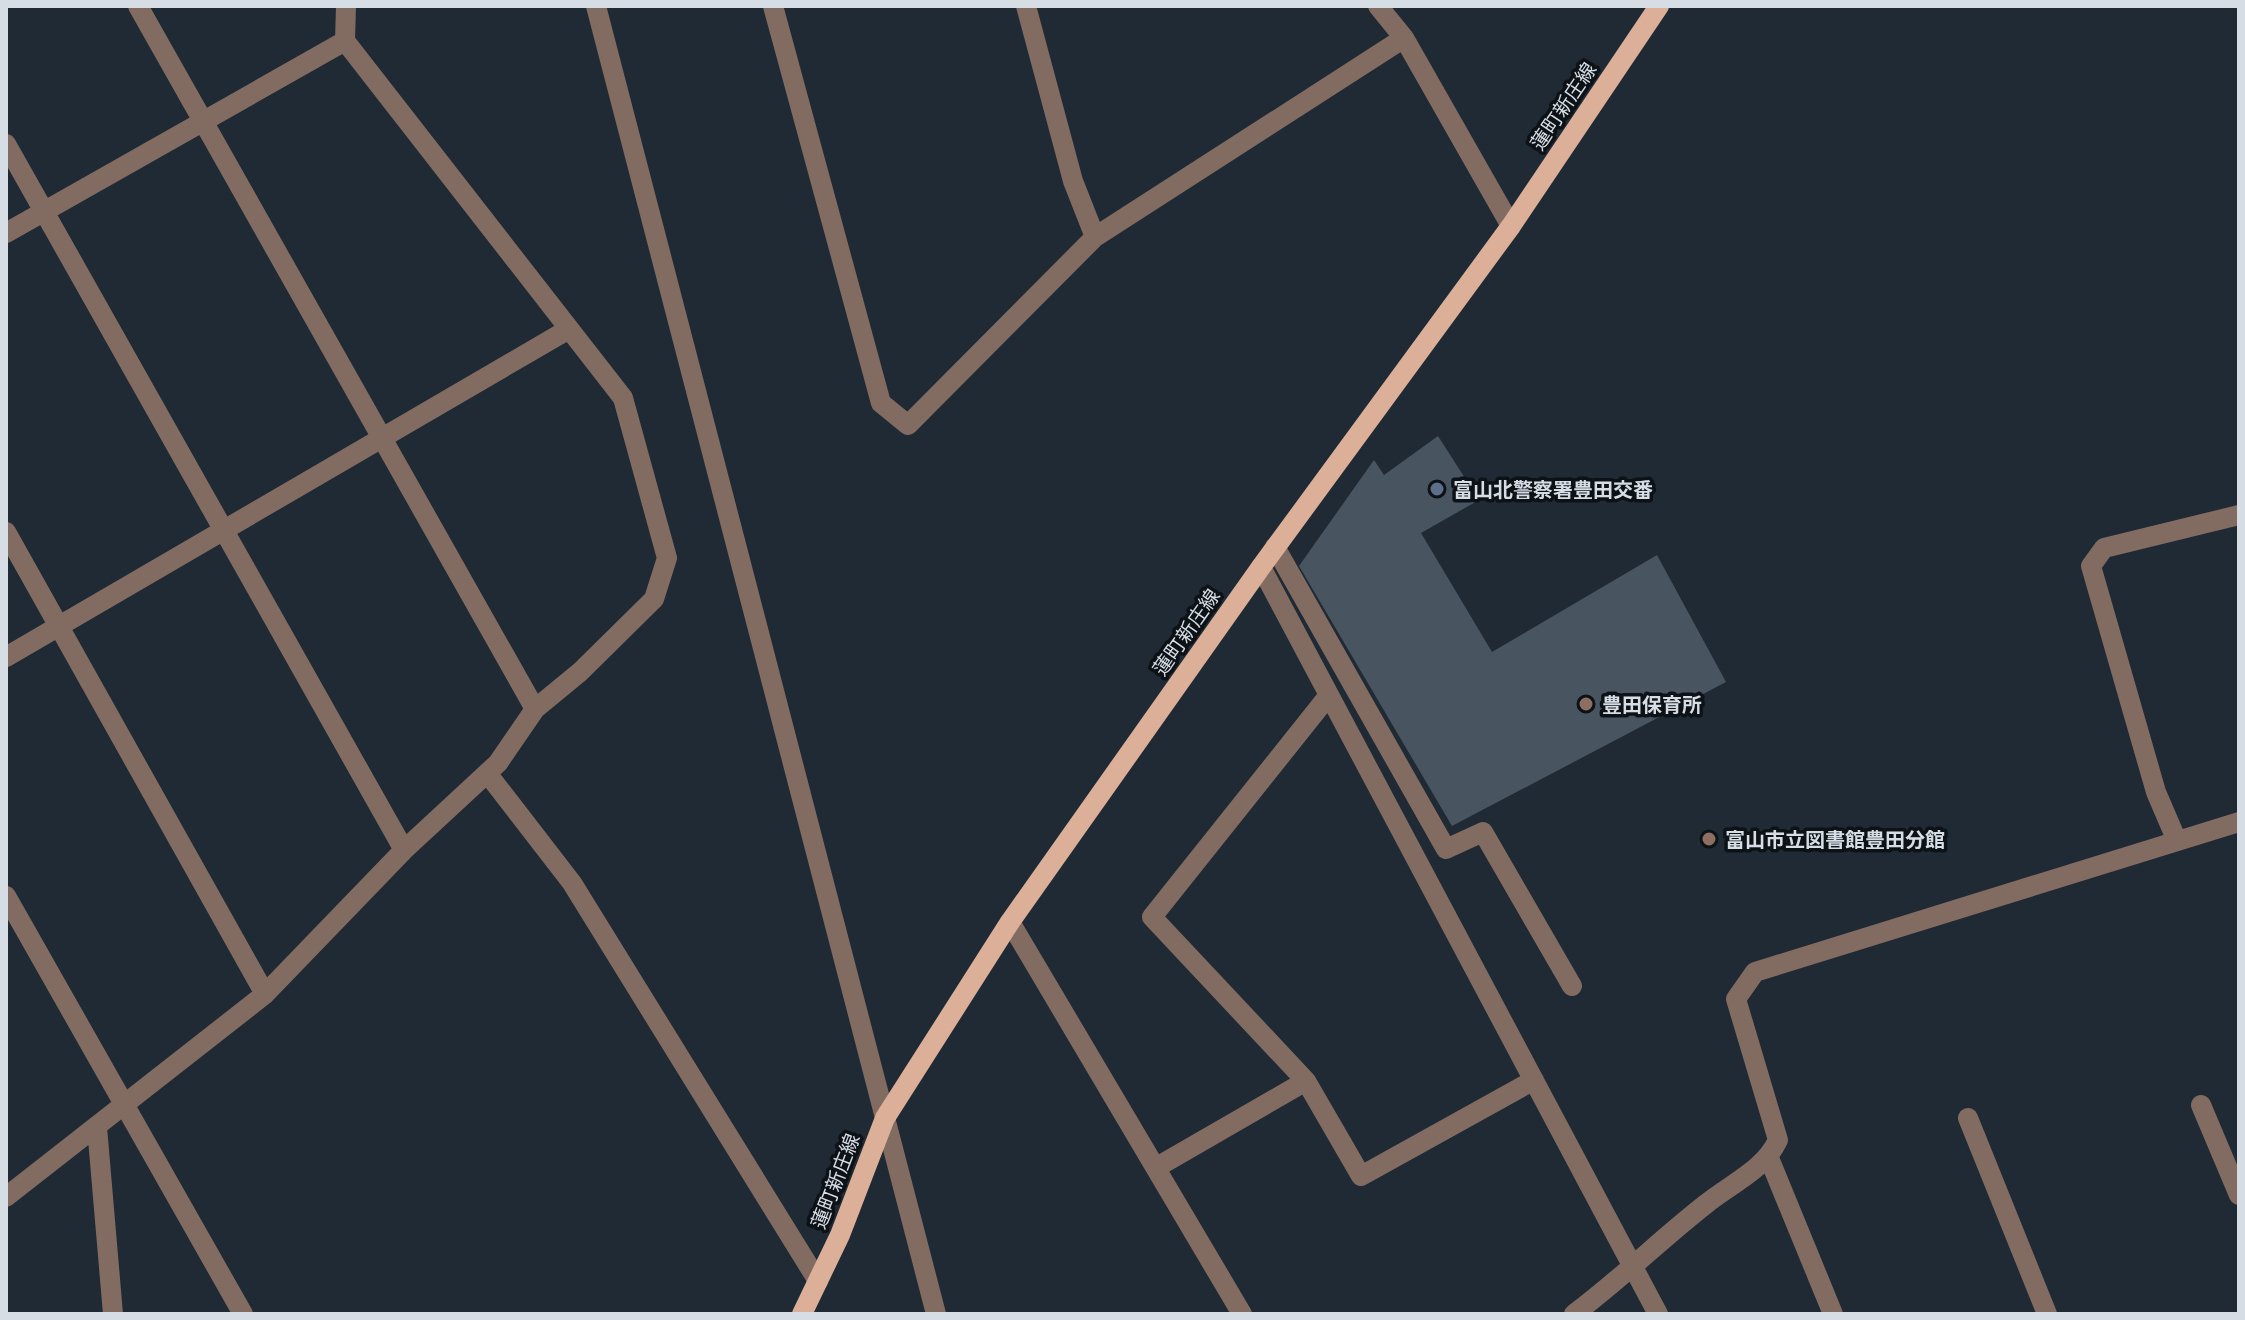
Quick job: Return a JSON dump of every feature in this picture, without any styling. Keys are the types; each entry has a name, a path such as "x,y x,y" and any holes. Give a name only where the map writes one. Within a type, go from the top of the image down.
{"main road":[{"name":"蓮町新庄線","path":"802,1314 840,1235 885,1118 1010,922 1275,547 1511,226 1659,6"}],"street":[{"path":"138,6 535,709"},
{"path":"6,1197 265,994 404,850 498,763 535,709 580,672 654,599 667,558 623,398 345,41 346,6"},
{"path":"596,6 936,1314"},
{"path":"773,6 881,403 908,425 1095,237 1404,38"},
{"path":"1026,6 1073,181 1095,237"},
{"path":"1378,6 1404,38 1511,226"},
{"path":"6,233 345,41"},
{"path":"6,144 404,850"},
{"path":"6,657 569,329"},
{"path":"2177,841 2156,792 2091,566 2104,548 2239,515"},
{"path":"6,532 265,994"},
{"path":"1275,547 1446,849 1483,832 1572,986"},
{"path":"1261,567 1658,1314"},
{"path":"1329,695 1152,917 1306,1081 1361,1176 1534,1080"},
{"path":"487,773 572,883 818,1281"},
{"path":"1574,1314 1635,1268 1705,1204 1769,1158 1778,1140 1736,999 1755,972 2239,822"},
{"path":"6,896 243,1314"},
{"path":"1010,922 1242,1314"},
{"path":"1157,1167 1306,1081"},
{"path":"2201,1105 2239,1195"},
{"path":"1968,1118 2047,1314"},
{"path":"97,1127 113,1314"},
{"path":"1769,1158 1833,1314"}],"building":[{"path":"1438,436 1479,500 1421,533 1492,652 1657,555 1726,682 1452,826 1299,566 1374,460 1384,475"}],"place":[{"name":"富山北警察署豊田交番","path":"1437,489"},
{"name":"豊田保育所","path":"1586,704"},
{"name":"富山市立図書館豊田分館","path":"1709,839"}]}
